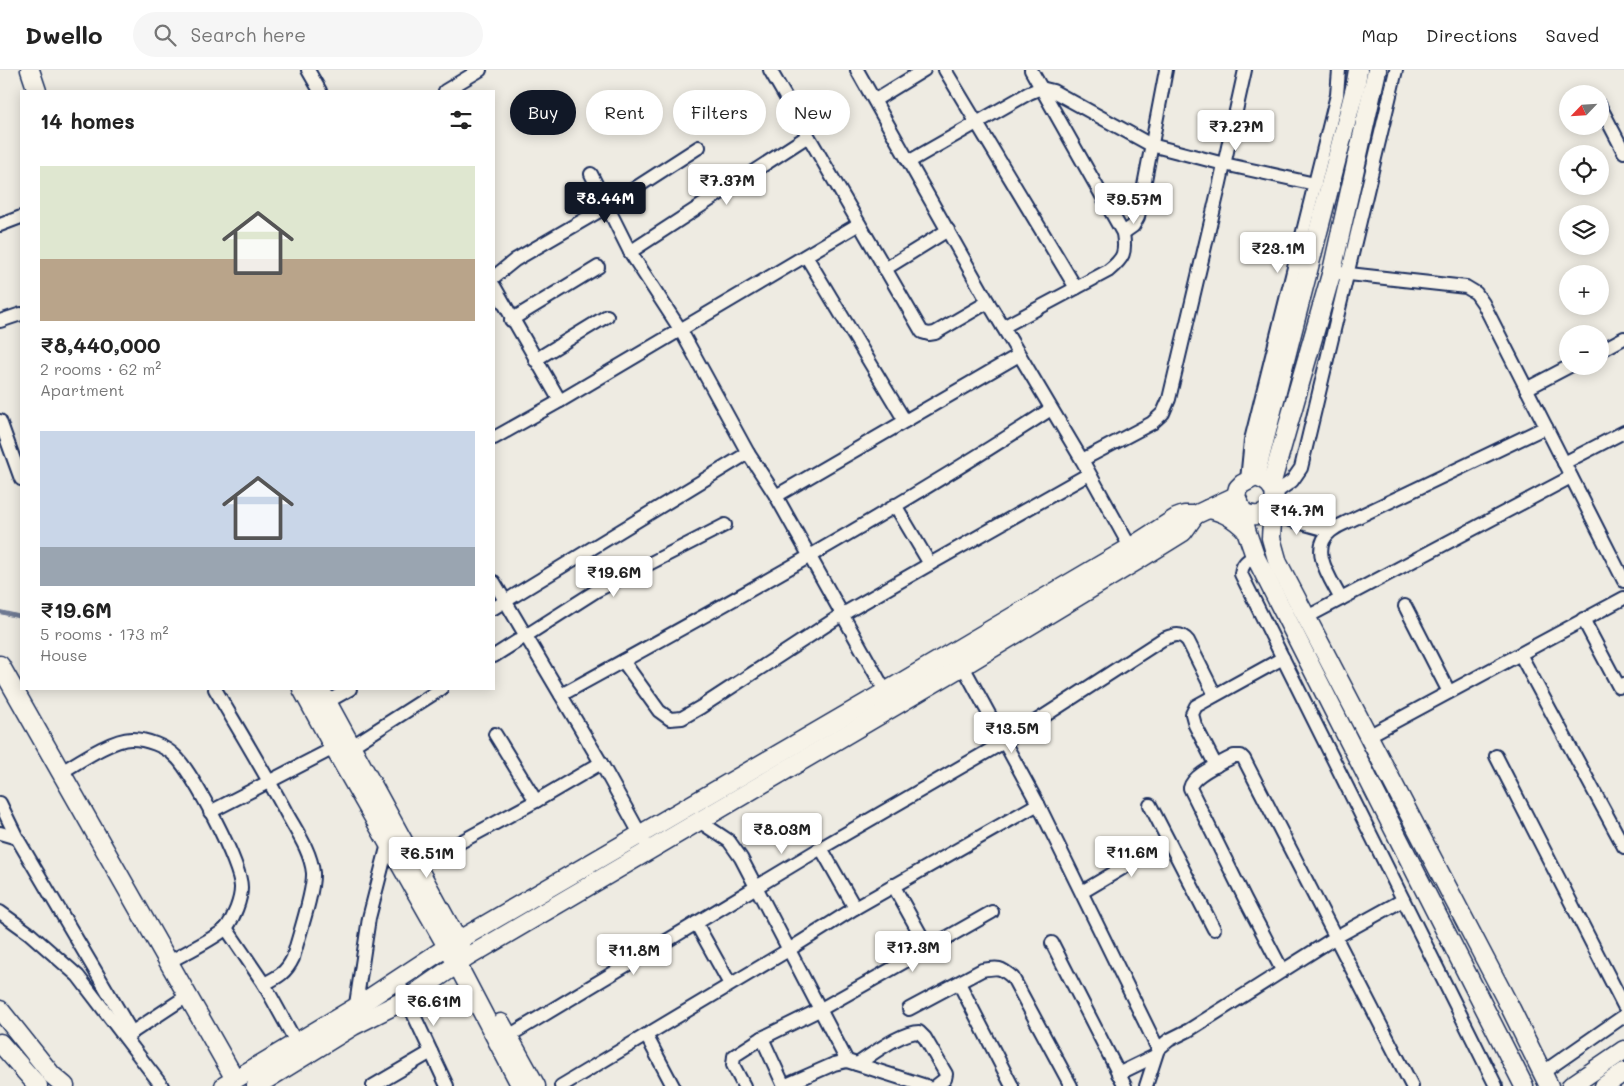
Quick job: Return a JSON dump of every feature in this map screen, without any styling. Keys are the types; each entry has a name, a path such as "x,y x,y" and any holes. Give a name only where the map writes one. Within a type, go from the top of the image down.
{"street":[{"path":"30,70 37,90"},
{"path":"308,70 319,90"},
{"path":"447,90 480,70"},
{"path":"770,70 922,332 928,334 935,333 988,302"},
{"path":"857,70 988,302 1082,460 1134,553"},
{"path":"874,100 924,70"},
{"path":"946,70 1076,288"},
{"path":"1003,327 1108,271 1121,261 1125,248 1123,233 1030,70"},
{"path":"1123,233 1133,226 1138,217 1166,70"},
{"path":"1082,460 1152,423 1163,413 1169,399 1245,70"},
{"path":"1251,479 1251,440 1337,95 1339,70"},
{"path":"1251,479 1353,97 1358,70"},
{"path":"1273,500 1292,481 1301,468 1340,273 1377,70"},
{"path":"1240,504 1255,516 1268,512 1273,500 1340,273 1396,70"},
{"path":"910,161 1041,88 1053,91 1151,145 1224,164 1315,184"},
{"path":"1609,123 1624,152"},
{"path":"630,252 808,136"},
{"path":"495,276 515,260 606,207 699,147"},
{"path":"591,174 630,252 680,329 748,453 776,496 889,699"},
{"path":"0,225 20,217"},
{"path":"495,437 859,224"},
{"path":"885,269 948,230"},
{"path":"806,256 904,421"},
{"path":"512,320 598,267"},
{"path":"1340,273 1466,287 1476,293 1483,303 1624,581"},
{"path":"495,288 560,401"},
{"path":"0,321 20,314"},
{"path":"535,360 607,316"},
{"path":"1609,346 1624,338"},
{"path":"776,496 1019,355"},
{"path":"1526,389 1559,372"},
{"path":"562,695 810,556 1052,409"},
{"path":"0,421 20,476"},
{"path":"1341,598 1322,560 1320,551 1322,542 1330,531 1546,427"},
{"path":"1564,463 1624,432"},
{"path":"499,605 748,453"},
{"path":"623,661 659,711 670,720 682,718 842,614 1089,474"},
{"path":"1307,617 1572,477"},
{"path":"1546,1079 1278,563 1272,538 1273,500 1264,479 1251,479 1238,488 1246,530 1255,556 1523,1086 1546,1079 1624,1016"},
{"path":"1273,500 1330,531"},
{"path":"0,666 17,688 60,773 169,962 232,1084 453,944 640,835 889,699 962,666 1134,553 1180,516 1240,504"},
{"path":"895,506 930,564"},
{"path":"1202,512 1227,515 1236,520 1246,530"},
{"path":"495,655 596,591 725,525"},
{"path":"256,1086 354,1026 407,999 462,961 699,821 889,699 954,650 1134,553"},
{"path":"1255,556 1246,561 1242,567 1242,574 1496,1086"},
{"path":"495,587 499,605 526,636 562,695 650,850"},
{"path":"1368,736 1624,598"},
{"path":"1405,606 1449,692"},
{"path":"1583,619 1622,690"},
{"path":"503,1039 821,848 1004,742 1164,639 1175,634 1183,636 1188,641 1215,695"},
{"path":"954,650 1038,804 1082,892 1157,1052 1146,1086"},
{"path":"1520,654 1624,847"},
{"path":"1216,766 1195,725 1192,714 1196,706 1283,658"},
{"path":"216,690 270,781 302,841 309,858 313,880 293,958 288,968 280,976 264,984"},
{"path":"304,690 320,700 352,746 394,823 411,869 503,1039 521,1086"},
{"path":"320,700 347,690"},
{"path":"210,812 334,748 352,746 439,690"},
{"path":"320,700 334,748 389,843 411,869"},
{"path":"495,734 536,801"},
{"path":"60,773 97,752 132,739 151,743 170,751 177,757 189,774 236,866 241,889 234,914 226,928 169,962"},
{"path":"1282,970 1244,899 1190,788 1194,779 1234,756 1241,756 1244,759 1412,1086"},
{"path":"1496,756 1624,1006"},
{"path":"411,869 536,801 601,763"},
{"path":"0,803 17,838 129,1035 162,1086"},
{"path":"561,1086 893,885 1038,804"},
{"path":"1150,805 1214,928"},
{"path":"699,821 730,841 757,886 821,1009 852,1062 926,1086"},
{"path":"354,1026 369,918 394,823"},
{"path":"0,833 17,838"},
{"path":"1082,892 1168,841"},
{"path":"821,848 855,908"},
{"path":"893,885 928,948"},
{"path":"1118,1074 1157,1052 1336,937 1403,900"},
{"path":"0,912 29,933 78,976 129,1035"},
{"path":"744,1086 732,1060 734,1056 762,1038 821,1009 992,912"},
{"path":"696,923 730,984"},
{"path":"226,928 264,984 296,1042"},
{"path":"1052,943 1125,1086"},
{"path":"909,1009 982,970 995,967 1005,970 1013,978 1071,1086"},
{"path":"397,979 447,1086"},
{"path":"959,983 1012,1086"},
{"path":"129,1035 187,996"},
{"path":"0,1010 52,1075 65,1086"},
{"path":"762,1038 784,1086 834,1064 852,1062 912,1032 919,1032 925,1038 946,1074 946,1079 936,1086"},
{"path":"646,1035 673,1086"},
{"path":"503,1039 536,1086"},
{"path":"0,1043 38,1086"},
{"path":"1571,1086 1624,1050"},
{"path":"373,1086 431,1052"},
{"path":"1604,1086 1624,1072"}],"waterway":[{"path":"0,612 20,617"}]}
